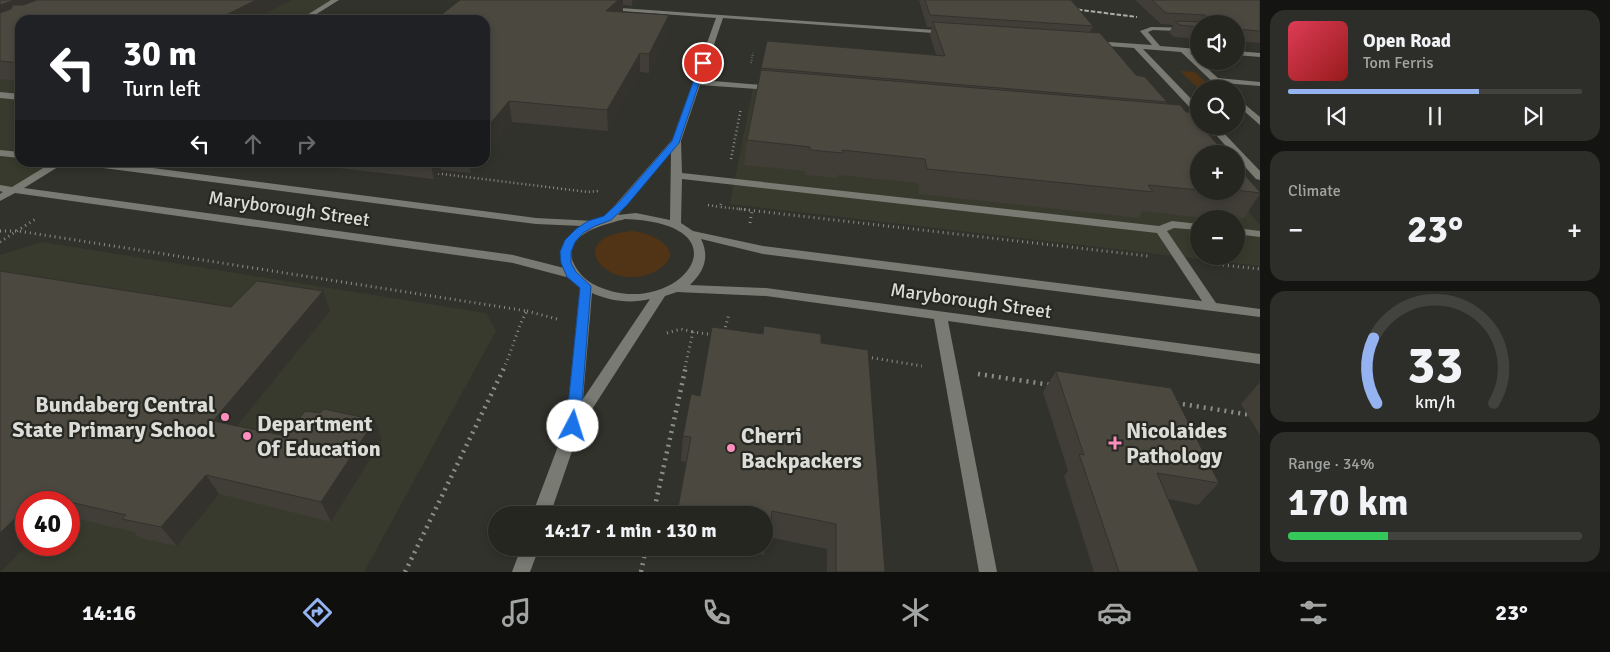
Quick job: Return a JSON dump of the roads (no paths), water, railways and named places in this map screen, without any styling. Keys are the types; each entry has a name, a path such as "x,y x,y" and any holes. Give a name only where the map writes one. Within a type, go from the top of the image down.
{"street":[{"path":"310,15 336,0"},
{"path":"601,7 957,33"},
{"path":"675,224 676,142 720,16"},
{"path":"1158,48 1143,31 1153,28 1190,30"},
{"path":"1090,43 1190,50"},
{"path":"1136,46 1190,103"},
{"path":"1184,50 1216,80"},
{"path":"1245,54 1260,55"},
{"path":"697,82 779,89"},
{"path":"1245,83 1260,84"},
{"path":"0,95 15,96"},
{"path":"1245,108 1260,122"},
{"path":"1221,135 1260,177"},
{"path":"608,218 676,142"},
{"path":"0,152 15,154"},
{"path":"0,198 53,167"},
{"name":"Maryborough Street","path":"119,167 536,221 592,224"},
{"path":"676,175 1161,230 1172,224 1190,226"},
{"name":"Maryborough Street","path":"0,188 513,259 571,274"},
{"path":"643,216 675,224 688,233 697,244 701,255 698,268 690,279 660,295 641,298 620,297 602,293 586,286 571,274 566,263 565,252 570,240 579,231 592,224 608,218 643,216"},
{"path":"1161,230 1212,307"},
{"path":"1245,232 1260,234"},
{"name":"Maryborough Street","path":"688,233 763,250 1260,313"},
{"path":"573,426 586,286"},
{"name":"Maryborough Street","path":"676,288 766,292 1260,359"},
{"path":"544,506 573,426 660,295"},
{"path":"940,316 988,572"},
{"path":"521,572 527,556"}],"railway":[{"path":"1065,8 1137,17"}],"place":[{"name":"Bundaberg Central State Primary School","path":"225,417"},
{"name":"Department Of Education","path":"247,436"},
{"name":"Nicolaides Pathology","path":"1115,443"},
{"name":"Cherri Backpackers","path":"731,448"}]}
